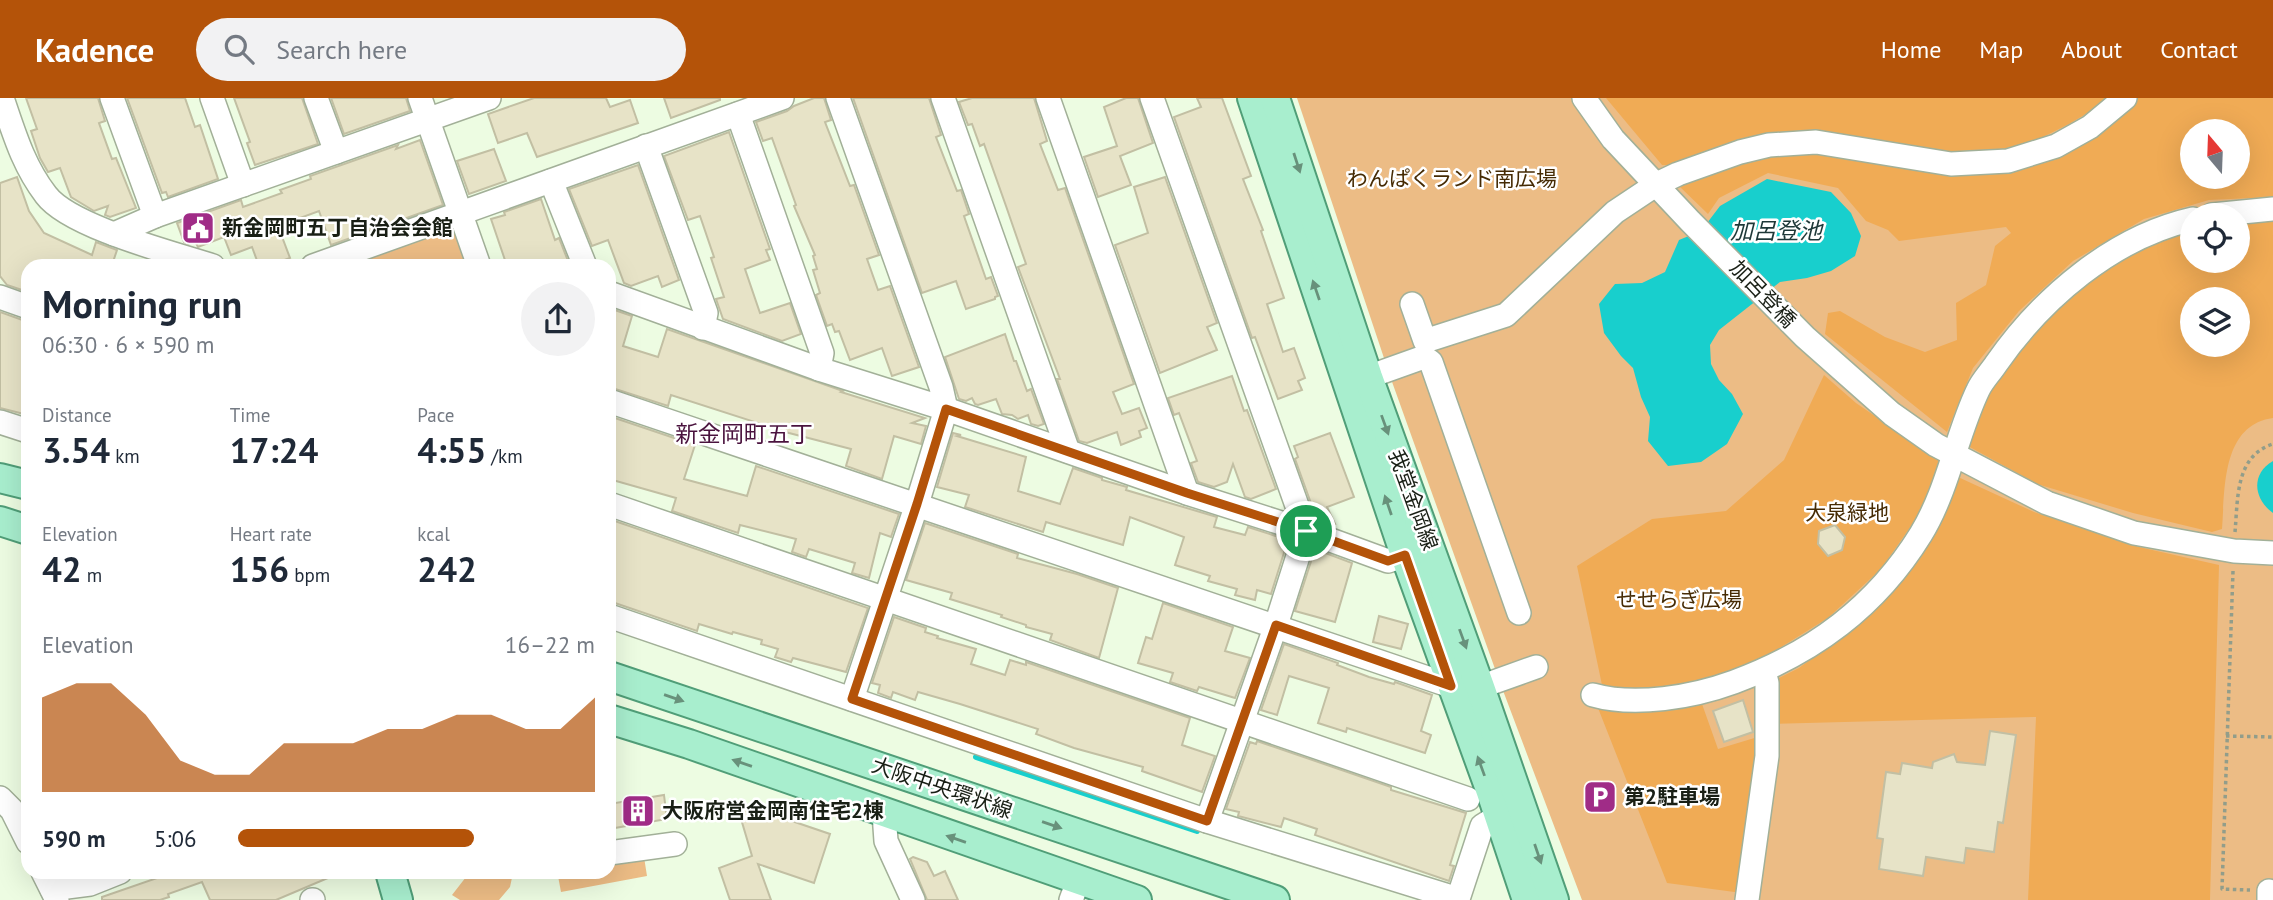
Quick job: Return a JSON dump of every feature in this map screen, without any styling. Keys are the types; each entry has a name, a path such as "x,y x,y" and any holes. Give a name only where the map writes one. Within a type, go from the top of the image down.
{"main road":[{"name":"我堂金岡線","path":"1252,98 1417,551 1480,687 1554,900"},
{"name":"我堂金岡線","path":"1275,98 1368,377 1417,551 1451,686 1527,900"},
{"path":"0,478 21,483"},
{"path":"0,521 21,528"},
{"name":"大阪中央環状線","path":"616,678 1275,900"},
{"name":"大阪中央環状線","path":"616,721 884,813 1075,890 1137,900"},
{"path":"392,879 398,900"}],"street":[{"path":"2,98 23,160 48,198 79,220 191,259"},
{"path":"112,98 155,216"},
{"path":"212,98 243,185"},
{"path":"316,98 336,152"},
{"path":"420,98 477,259"},
{"path":"114,234 155,216 489,98"},
{"path":"333,259 782,98"},
{"path":"838,98 941,387 946,409 852,699"},
{"path":"943,98 1068,451"},
{"path":"1048,98 1187,493"},
{"path":"1152,98 1306,531 1207,821"},
{"name":"加呂登橋","path":"1584,98 1613,139 1805,337 1892,414 1953,455 2047,503 2134,533 2234,551 2273,552"},
{"path":"1412,304 1425,341 1506,315 1615,212 1657,184 1740,152 1769,145 1816,142 1951,164 2008,161 2056,146 2090,127 2125,98"},
{"path":"738,114 822,353 819,369"},
{"path":"646,146 706,313 703,328"},
{"path":"551,181 582,259"},
{"path":"2250,211 2273,209"},
{"path":"1593,695 1623,701 1712,690 1764,671 1805,650 1844,624 1888,580 1922,532 1940,493 1979,389 2015,337 2064,289 2098,261 2138,239 2180,222"},
{"path":"616,296 819,369 946,409 1388,561 1417,551"},
{"path":"0,297 21,304"},
{"path":"1368,377 1424,357 1431,362 1519,613"},
{"path":"616,403 1451,686"},
{"path":"0,422 21,429"},
{"path":"616,507 1468,799"},
{"path":"616,618 1207,821 1458,900 1482,826 1499,816"},
{"path":"1480,687 1536,667"},
{"path":"1746,900 1767,756 1767,683 1764,671"},
{"path":"0,798 12,810 21,828"},
{"path":"884,813 886,841 913,900"},
{"path":"616,852 675,844"},
{"path":"50,887 90,884 102,879"}],"path":[{"path":"2222,889 2226,736 2239,482 2253,455 2273,444"},
{"path":"2226,736 2273,737"}],"green space":[{"name":"大泉緑地","path":"1297,98 2273,98 2273,900 1582,900 1499,680 1391,379"},
{"path":"1606,98 2107,98 2096,108 2039,139 2003,149 1956,155 1849,135 1806,132 1750,138 1662,165"},
{"path":"2138,98 2273,98 2273,197 2180,203 2180,208 2144,219 2073,261 2019,311 1973,368 1947,432 1825,334 1828,313 1840,311 1885,337 1925,352 1957,340 1956,303 1986,285 1995,246 2011,233 2006,227 1899,241 1888,230 1866,221 1838,188 1768,173 1719,198 1708,214 1679,186 1682,179 1744,159 1797,152 1864,158 2071,148 2109,126"},
{"path":"2273,219 2273,418 2256,423 2244,433 2235,446 2226,479 2222,529 2212,532 2133,513 2037,484 1968,446 1982,407 2001,373 2045,319 2076,290 2137,249 2180,235 2180,273 2250,273 2250,222"},
{"path":"452,224 460,228 471,259 352,259"},
{"name":"せせらぎ広場","path":"1824,375 1856,403 1943,463 1916,519 1881,569 1828,618 1762,659 1691,684 1639,692 1602,685 1577,566 1652,519 1726,511 1784,460"},
{"path":"1958,477 2034,512 2139,547 2219,565 2210,900 2028,900 2036,717 1773,724 1775,680 1799,668 1861,621"},
{"path":"1702,704 1718,749 1761,736 1742,893 1667,883 1598,708 1637,711"},
{"path":"644,857 647,876 561,892 559,879 616,879 616,863"},
{"path":"464,879 512,879 510,887 499,900 460,900 452,895"}],"water":[{"name":"加呂登池","path":"1767,179 1831,192 1851,213 1861,236 1855,256 1831,271 1780,282 1719,330 1710,345 1711,364 1743,414 1727,444 1701,462 1668,466 1648,441 1650,417 1633,368 1604,333 1599,304 1615,284 1642,283 1665,272 1679,240 1701,231 1720,206"},
{"path":"2273,461 2273,513 2262,501 2257,487 2261,473"}],"building":[{"path":"26,98 98,98 105,121 99,123 112,159 116,158 136,208 110,217 105,215 108,206 94,211 71,197 60,168 48,172 40,158 31,131 37,129"},
{"path":"127,98 185,98 195,127 200,125 218,179 168,197 166,192 162,193"},
{"path":"234,98 302,98 318,144 255,165 247,143 250,142"},
{"path":"331,98 406,98 410,111 344,134"},
{"path":"534,98 606,98 610,107 630,100 638,123 537,157 527,133 498,143 488,114"},
{"path":"664,98 720,98 720,100 671,118"},
{"path":"814,98 824,98 831,120 825,122 850,186 854,185 879,255 867,259 878,290 890,286 919,367 892,376 882,348 850,360 839,331 835,332 832,324 827,326 816,295 820,293 813,270 817,269 813,256 815,255 794,206 796,205 772,138 763,141 756,122"},
{"path":"853,98 929,98 941,135 936,137 957,191 961,190 969,214 964,216 986,279 991,277 998,296 995,299 966,309 956,281 922,293"},
{"path":"972,98 1034,98 1047,141 1040,144 1058,190 1065,188 1134,384 1113,392 1122,414 1139,408 1147,428 1139,431 1141,437 1121,445 1117,432 1087,443 1079,441 1057,379 1060,379 1018,267 1026,264 1006,206 984,144 980,146 972,124 968,125 959,102"},
{"path":"1126,98 1138,98 1153,143 1120,156 1131,185 1098,197 1084,157 1117,146 1104,107"},
{"path":"1197,98 1222,98 1251,176 1243,179 1263,230 1261,231 1284,298 1267,304 1283,352 1294,348 1305,378 1298,381 1302,390 1278,399 1255,337 1252,338 1174,117 1201,107"},
{"path":"729,132 770,249 766,250 770,260 745,269 760,313 790,303 801,334 782,341 723,319 716,299 724,297 700,216 688,220 664,156"},
{"path":"420,140 443,205 331,245 319,211 278,226 290,258 287,259 256,259 252,247 231,255 224,237 198,247 195,241 188,244 184,242 177,223 241,200 243,207 282,193 280,190 311,179 310,176 398,145 396,149"},
{"path":"494,149 506,181 469,194 457,161"},
{"path":"638,165 679,280 662,287 658,276 631,286 624,283 608,240 592,246 569,189"},
{"path":"17,177 29,211 44,233 92,255 96,242 117,250 114,259 21,259 21,290 7,285 0,276 0,183"},
{"path":"1165,177 1217,323 1207,327 1217,350 1160,373 1115,245 1148,233 1134,187"},
{"path":"541,199 555,240 559,238 567,259 505,259 491,219 505,215 504,212"},
{"path":"616,310 632,316 623,346 658,357 667,329 843,391 841,392 925,418 912,423 926,426 921,444 894,436 882,479 846,466 851,449 789,433 671,395 668,406 616,389"},
{"path":"0,312 21,320 21,413 0,408"},
{"path":"1005,334 1027,391 1031,389 1044,424 1031,424 1028,415 1018,419 1002,414 996,399 978,405 972,398 966,401 959,399 945,357"},
{"path":"1232,376 1276,489 1251,499 1245,497 1233,464 1227,482 1214,487 1198,482 1191,463 1197,461 1179,413 1174,415 1168,398"},
{"path":"616,418 695,445 684,479 747,496 756,466 899,514 891,537 880,533 869,578 852,573 855,563 809,549 806,557 792,552 796,539 740,525 738,533 672,511 676,498 616,481"},
{"path":"953,433 1026,457 1018,491 1060,504 1073,468 1127,487 1126,490 1217,517 1214,527 1245,535 1248,527 1288,540 1271,594 1257,590 1255,600 1235,595 1237,589 1208,581 1210,576 1175,565 1184,537 1130,517 1123,545 1046,522 1043,532 965,507 969,495 937,487"},
{"path":"1330,433 1354,497 1327,507 1335,524 1331,525 1317,520 1295,459 1298,457 1294,446"},
{"path":"616,521 868,608 846,672 793,658 791,662 775,657 778,649 761,644 762,640 733,632 732,634 699,624 697,631 616,603"},
{"path":"925,523 1018,554 1017,558 1118,588 1099,658 1050,640 1052,634 950,599 952,593 906,580"},
{"path":"1835,525 1845,537 1842,550 1828,556 1818,544 1819,531"},
{"path":"1315,549 1352,563 1335,622 1295,611"},
{"path":"1163,603 1233,627 1225,651 1250,658 1235,698 1199,687 1197,691 1170,682 1173,673 1138,663 1146,637 1152,639"},
{"path":"1379,616 1408,624 1401,649 1373,642"},
{"path":"894,617 926,628 925,632 938,636 937,638 976,649 971,664 1005,675 1010,660 1026,665 1026,662 1190,718 1182,745 1215,756 1202,792 1142,771 1143,767 1074,748 1036,734 1038,729 960,704 918,692 915,700 893,692 891,698 878,693 880,685 872,683"},
{"path":"1284,644 1369,677 1394,684 1395,682 1432,695 1421,731 1431,735 1425,753 1347,728 1346,732 1318,723 1329,688 1289,676 1277,715 1261,710"},
{"path":"1743,700 1753,732 1724,742 1713,711"},
{"path":"1990,731 2016,735 2003,823 1998,822 1994,852 1966,848 1964,863 1926,857 1923,876 1879,869 1883,839 1877,838 1886,772 1900,774 1902,763 1932,768 1933,762 1954,754 1957,762 1985,765"},
{"path":"1257,741 1391,787 1391,790 1466,813 1450,865 1454,866 1449,881 1315,835 1317,829 1284,818 1281,827 1238,816 1239,812 1226,809 1250,742 1256,744"},
{"name":"大阪府営金岡南住宅2棟","path":"664,795 667,819 616,828 616,803"},
{"path":"736,802 830,834 814,883 758,864 771,900 730,900 719,868 752,856"},
{"path":"913,857 927,862 934,876 945,871 958,900 927,900 910,859"},
{"path":"154,879 326,879 276,900 210,900 202,882 168,894 169,897 160,900 102,900 102,897"}],"waterway":[{"path":"976,757 1197,831"}],"place":[{"name":"新金岡町五丁自治会会館","path":"198,228"},
{"name":"第2駐車場","path":"1600,797"},
{"name":"大阪府営金岡南住宅2棟","path":"638,811"}],"district":[{"name":"新金岡町五丁","path":"744,434"}],"route":[{"path":"946,409 1187,493 1306,531 1388,561 1405,555 1451,686 1276,625 1207,821 852,699 946,409"}],"park label":[{"name":"わんぱくランド南広場","path":"1452,179"}]}
